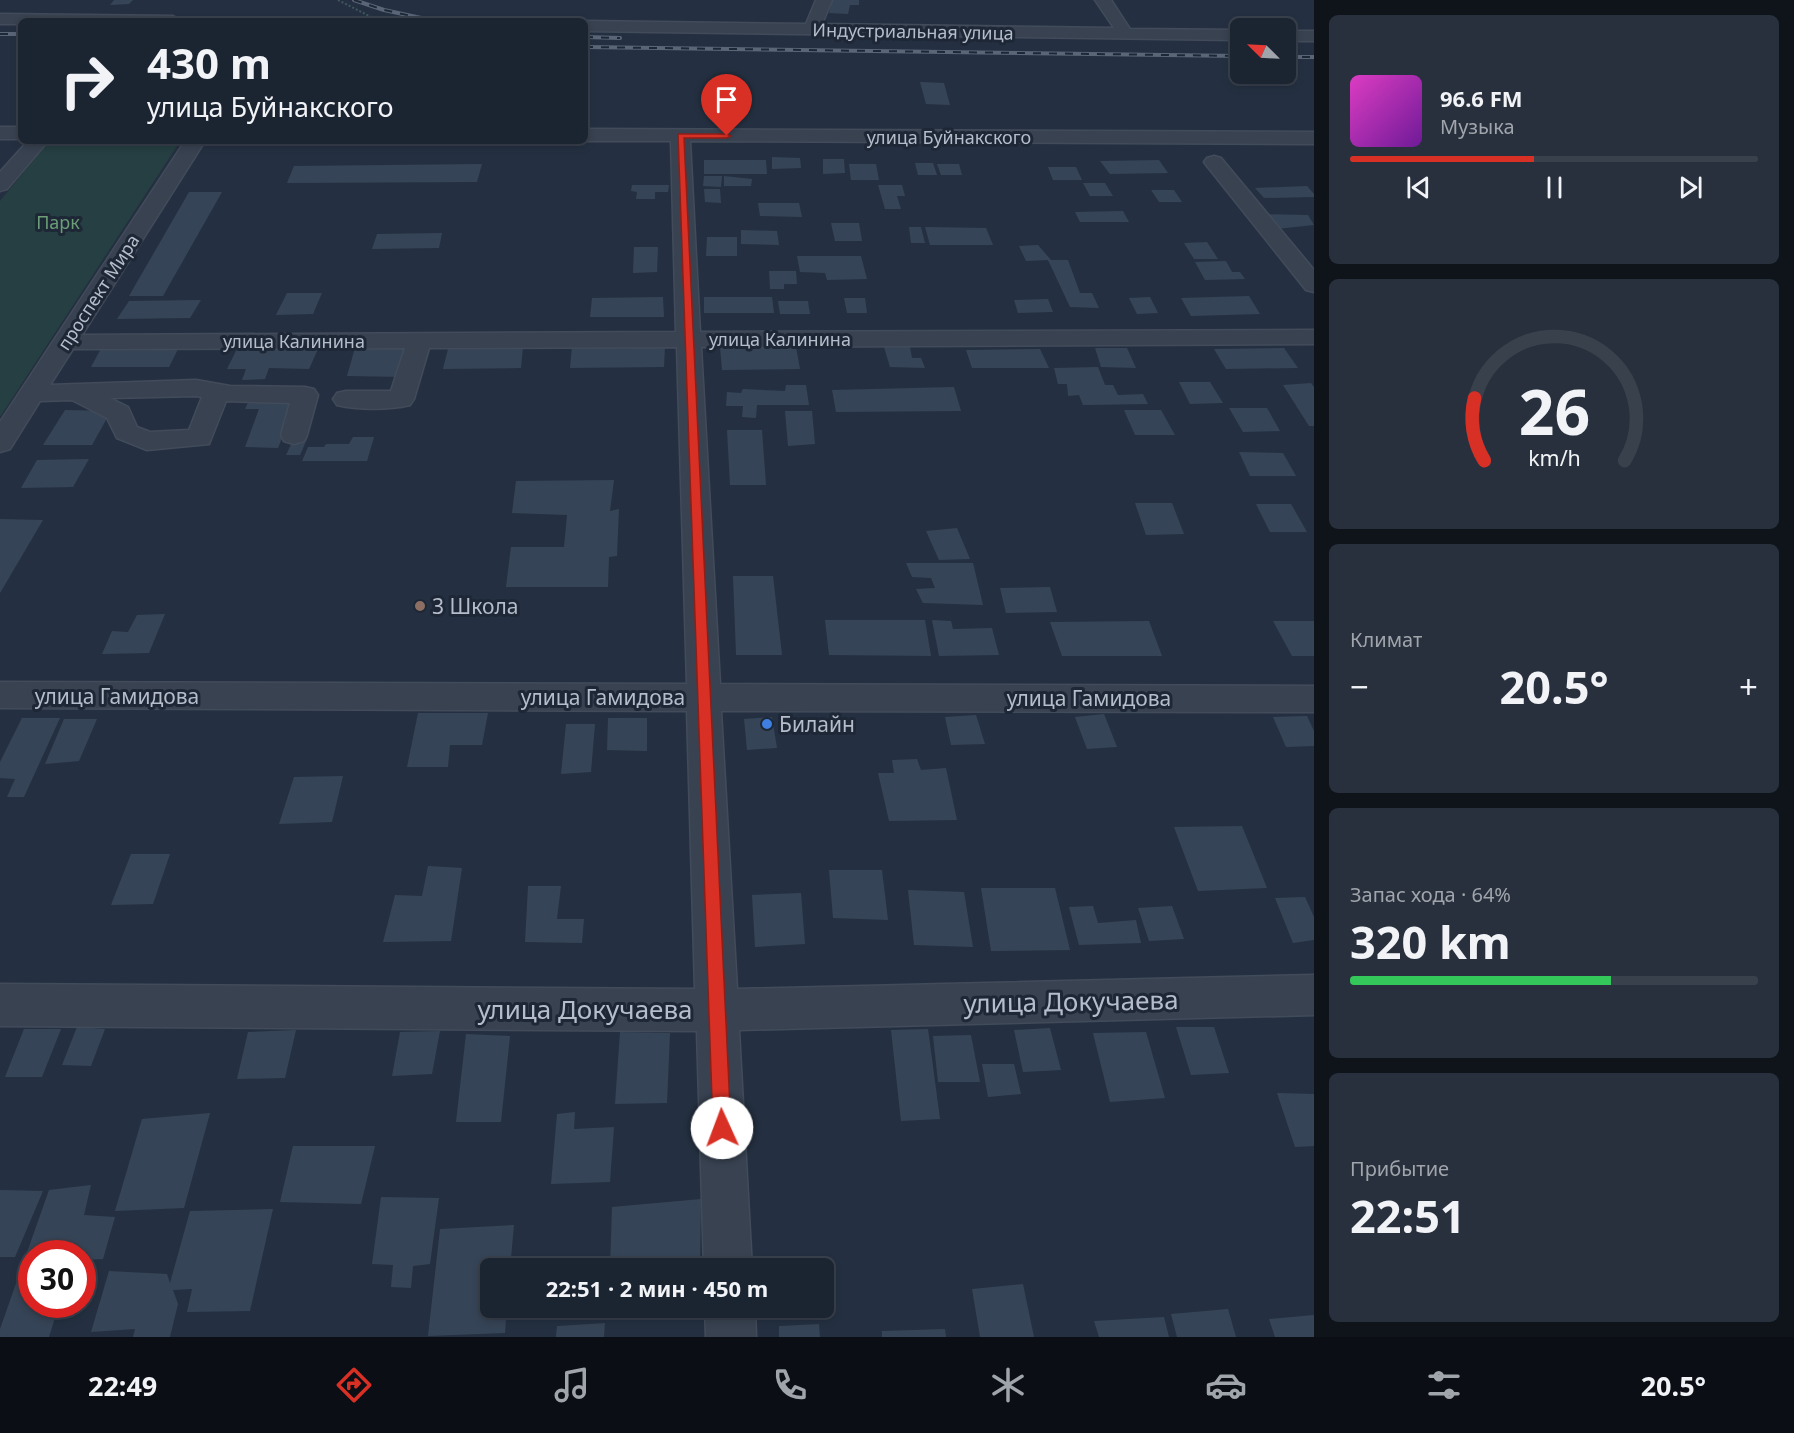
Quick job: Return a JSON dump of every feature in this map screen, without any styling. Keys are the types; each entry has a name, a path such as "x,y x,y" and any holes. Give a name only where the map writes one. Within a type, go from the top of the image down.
{"street":[{"path":"812,29 824,0"},
{"path":"1103,0 1126,34"},
{"path":"0,19 18,19"},
{"name":"Индустриальная улица","path":"588,26 1230,35"},
{"path":"1296,36 1314,36"},
{"path":"0,133 18,133"},
{"name":"улица Буйнакского","path":"588,135 1314,138"},
{"path":"680,136 728,1258"},
{"path":"0,185 35,144"},
{"name":"проспект Мира","path":"0,443 193,144"},
{"path":"1214,162 1314,285"},
{"name":"улица Калинина","path":"65,342 1314,337"},
{"path":"346,399 401,399 419,341"},
{"path":"32,393 196,388 230,394 305,395 294,435"},
{"path":"77,392 119,413 126,432 147,441 199,438 217,391"},
{"name":"улица Гамидова","path":"0,695 1314,699"},
{"name":"улица Докучаева","path":"0,1005 717,1010 1314,995"},
{"path":"730,1318 731,1337"}],"path":[{"path":"338,0 373,18"}],"green space":[{"name":"Парк","path":"47,144 178,144 0,417 0,201"}],"building":[{"path":"114,0 133,0 129,4 110,5"},
{"path":"832,0 859,0 859,5 850,5 848,14 829,13"},
{"path":"920,82 944,83 950,105 926,104"},
{"path":"772,157 800,158 801,168 772,169"},
{"path":"823,159 844,159 845,173 823,174"},
{"path":"704,160 766,160 767,174 704,174"},
{"path":"1159,160 1168,173 1110,174 1100,161"},
{"path":"915,163 933,163 937,175 918,175"},
{"path":"482,164 477,182 287,183 294,166"},
{"path":"849,164 876,164 879,180 851,180"},
{"path":"937,164 959,164 962,175 941,175"},
{"path":"1048,167 1076,167 1082,180 1053,180"},
{"path":"704,176 722,176 721,187 703,186"},
{"path":"724,176 752,179 751,186 724,186"},
{"path":"1083,183 1105,183 1113,196 1090,196"},
{"path":"632,185 669,185 668,192 655,192 655,199 636,199 637,192 631,191"},
{"path":"878,185 902,185 905,196 897,196 901,209 885,209"},
{"path":"1307,186 1314,197 1264,198 1255,188"},
{"path":"704,189 720,189 721,203 705,202"},
{"path":"1151,190 1174,190 1182,202 1159,202"},
{"path":"189,192 222,192 163,296 129,296"},
{"path":"758,203 799,203 802,217 760,216"},
{"path":"1123,211 1129,222 1080,222 1075,212"},
{"path":"1264,214 1308,215 1314,225 1276,229"},
{"path":"831,223 859,223 862,241 835,241"},
{"path":"909,227 921,227 925,243 911,243"},
{"path":"925,227 986,228 993,245 930,245"},
{"path":"741,230 777,231 779,245 741,244"},
{"path":"442,233 439,248 372,249 377,234"},
{"path":"707,237 737,237 737,256 706,256"},
{"path":"1207,242 1218,259 1194,259 1184,243"},
{"path":"1038,245 1051,260 1068,260 1080,293 1092,293 1099,308 1070,307 1048,260 1026,261 1019,246"},
{"path":"634,247 658,247 657,272 633,273"},
{"path":"797,256 861,256 867,279 827,280 825,273 800,272"},
{"path":"1226,261 1232,272 1240,272 1245,279 1205,280 1195,262"},
{"path":"769,271 796,271 797,284 784,284 784,289 770,289"},
{"path":"287,293 322,293 313,314 276,315"},
{"path":"1249,296 1260,314 1191,316 1181,298"},
{"path":"663,297 664,317 590,317 592,298"},
{"path":"704,297 772,297 774,313 704,313"},
{"path":"1150,297 1158,313 1137,314 1129,298"},
{"path":"844,298 865,298 867,313 847,313"},
{"path":"1048,299 1053,312 1018,313 1014,300"},
{"path":"201,300 190,318 117,319 129,301"},
{"path":"778,301 808,301 810,314 780,314"},
{"path":"103,345 180,345 169,367 91,367"},
{"path":"665,346 664,367 570,368 572,347"},
{"path":"238,347 319,347 309,369 269,368 265,379 242,380 246,369 227,369"},
{"path":"411,347 404,377 347,376 355,348"},
{"path":"523,347 521,368 443,369 448,349"},
{"path":"720,347 796,347 800,369 722,370"},
{"path":"884,347 910,347 912,358 921,358 925,368 890,367"},
{"path":"1095,348 1127,348 1136,368 1101,367"},
{"path":"1284,348 1298,368 1226,369 1214,349"},
{"path":"1040,349 1049,368 972,368 966,350"},
{"path":"1098,367 1105,385 1113,385 1118,395 1143,394 1148,404 1083,405 1079,395 1068,396 1067,384 1058,384 1054,368"},
{"path":"1179,382 1210,382 1223,403 1190,404"},
{"path":"1311,383 1314,387 1314,426 1309,426 1283,385"},
{"path":"786,385 806,385 809,405 757,405 756,418 742,417 743,406 726,406 727,392 741,393 743,389 785,391"},
{"path":"954,387 961,411 836,412 832,390"},
{"path":"250,398 298,398 278,448 245,447 259,409 245,409"},
{"path":"1229,408 1267,408 1280,431 1243,432"},
{"path":"65,410 111,411 92,445 43,445"},
{"path":"1124,410 1161,410 1175,435 1135,435"},
{"path":"785,411 812,411 815,444 788,446"},
{"path":"727,430 762,430 766,485 730,485"},
{"path":"308,437 300,455 286,455 294,438"},
{"path":"353,437 374,437 367,461 302,461 308,447 349,444"},
{"path":"1239,452 1283,453 1296,476 1250,476"},
{"path":"89,459 73,487 21,488 37,460"},
{"path":"614,480 610,511 619,509 617,556 609,557 608,587 506,587 511,547 564,547 567,515 512,513 516,481"},
{"path":"1135,503 1172,503 1184,534 1146,535"},
{"path":"1256,504 1291,504 1307,532 1270,532"},
{"path":"0,519 43,520 0,593"},
{"path":"957,528 970,559 939,560 926,531"},
{"path":"906,563 973,563 983,605 923,603 916,589 935,588 931,578 912,577"},
{"path":"733,576 773,576 782,655 736,655"},
{"path":"1050,587 1057,612 1006,613 1000,588"},
{"path":"165,614 149,653 102,654 112,631 128,632 137,615"},
{"path":"825,620 925,620 931,656 829,655"},
{"path":"932,620 951,621 953,629 992,628 999,655 939,656"},
{"path":"1149,621 1162,656 1062,656 1050,622"},
{"path":"1273,621 1314,621 1314,656 1292,656"},
{"path":"418,713 488,713 482,745 450,745 448,767 407,767"},
{"path":"1104,714 1117,747 1087,749 1075,717"},
{"path":"976,715 985,744 951,745 945,717"},
{"path":"1307,716 1314,731 1314,746 1286,747 1273,717"},
{"path":"772,717 777,748 747,750 744,719"},
{"path":"22,718 60,718 24,797 7,797 15,779 0,778 0,762"},
{"path":"608,718 647,718 647,751 607,750"},
{"path":"64,719 97,719 79,761 45,764"},
{"path":"566,724 595,724 591,772 561,774"},
{"path":"917,759 921,770 946,768 957,820 889,821 878,773 894,773 892,760"},
{"path":"343,776 332,822 279,824 294,777"},
{"path":"1242,826 1267,888 1198,891 1174,827"},
{"path":"131,854 170,854 153,904 111,905"},
{"path":"428,866 462,868 451,941 383,942 395,895 422,896"},
{"path":"829,870 882,870 888,920 833,918"},
{"path":"528,886 561,886 557,919 584,919 582,943 525,942"},
{"path":"981,888 1055,888 1070,950 991,951"},
{"path":"908,890 964,892 973,947 914,945"},
{"path":"801,893 805,944 755,947 752,895"},
{"path":"1305,897 1314,917 1314,940 1293,943 1275,898"},
{"path":"1093,906 1098,923 1136,920 1141,943 1079,945 1069,907"},
{"path":"1172,906 1184,939 1149,941 1138,908"},
{"path":"77,1027 105,1029 91,1066 62,1065"},
{"path":"1176,1027 1214,1027 1229,1073 1191,1075"},
{"path":"1050,1028 1061,1070 1023,1072 1014,1030"},
{"path":"24,1029 61,1029 42,1077 5,1077"},
{"path":"928,1029 940,1119 901,1121 891,1030"},
{"path":"296,1030 285,1078 237,1079 248,1032"},
{"path":"440,1031 432,1074 392,1076 400,1032"},
{"path":"620,1032 670,1033 667,1103 615,1104"},
{"path":"1146,1032 1165,1098 1110,1102 1093,1033"},
{"path":"466,1034 510,1036 501,1122 456,1122"},
{"path":"971,1035 980,1082 938,1082 933,1036"},
{"path":"982,1064 1014,1064 1021,1094 988,1097"},
{"path":"1277,1093 1314,1094 1314,1146 1295,1147"},
{"path":"575,1112 574,1129 614,1127 610,1182 551,1184 557,1114"},
{"path":"210,1113 184,1208 115,1211 142,1119"},
{"path":"293,1146 375,1146 361,1204 280,1202"},
{"path":"91,1185 84,1215 115,1217 103,1259 96,1259 96,1240 31,1240 49,1190"},
{"path":"0,1190 43,1191 22,1240 18,1240 15,1257 0,1257"},
{"path":"381,1197 439,1198 430,1264 413,1266 411,1288 391,1287 393,1265 372,1264"},
{"path":"701,1199 700,1258 610,1258 612,1207"},
{"path":"273,1209 250,1311 187,1312 192,1289 173,1290 178,1304 170,1337 133,1337 135,1329 91,1332 109,1271 167,1274 170,1283 190,1211"},
{"path":"514,1225 511,1258 480,1258 480,1318 506,1318 505,1333 428,1336 440,1229"},
{"path":"18,1278 18,1318 55,1318 49,1337 0,1337 0,1329"},
{"path":"1023,1284 1034,1337 980,1337 972,1289"},
{"path":"1228,1309 1236,1337 1177,1337 1171,1314"},
{"path":"1314,1315 1314,1337 1275,1337 1269,1319"},
{"path":"1164,1317 1169,1337 1099,1337 1094,1321"},
{"path":"605,1323 604,1337 556,1337 557,1326"},
{"path":"819,1324 820,1337 779,1337 779,1326"},
{"path":"945,1329 946,1337 882,1337 882,1331"}],"railway":[{"path":"354,0 384,10 421,18"},
{"path":"0,34 18,34"},
{"path":"588,37 620,38"},
{"path":"588,47 1230,56"},
{"path":"1296,57 1314,57"}],"place":[{"name":"3 Школа","path":"420,606"},
{"name":"Билайн","path":"767,724"}],"route":[{"path":"722,1128 680,136 727,136"}]}
